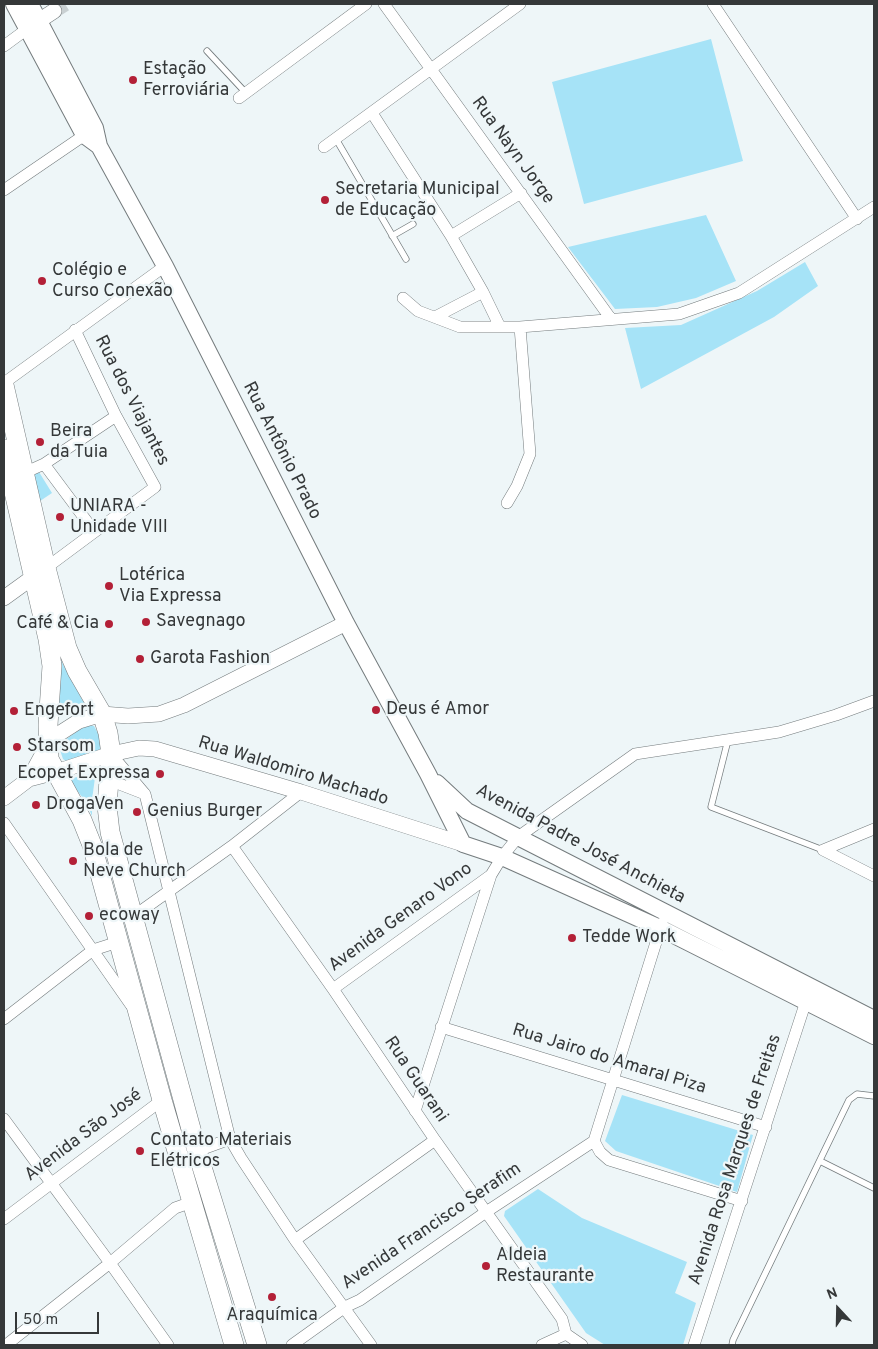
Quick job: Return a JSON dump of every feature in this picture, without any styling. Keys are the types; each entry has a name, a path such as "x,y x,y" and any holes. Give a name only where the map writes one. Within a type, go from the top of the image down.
{"main road":[{"name":"Rua Antônio Prado","path":"14,4 33,25 89,131 165,266 346,623 428,774"},
{"name":"Rua Antônio Prado","path":"30,4 33,25"},
{"path":"4,384 24,473 40,572 52,666 49,759 82,820 92,845 162,1100 234,1345"},
{"path":"4,449 8,486 67,648 77,671 102,714 108,733 111,754 107,806 110,832 197,1151 257,1345"},
{"path":"428,774 463,844"},
{"name":"Avenida Padre José Anchieta","path":"428,774 467,811 518,837 663,920 808,994 874,1036"},
{"name":"Avenida Padre José Anchieta","path":"463,844 502,856 663,920"},
{"path":"118,942 133,944 144,953"},
{"name":"Avenida Padre José Anchieta","path":"808,994 874,1019"}],"street":[{"path":"242,95 366,4"},
{"name":"Rua Nayn Jorge","path":"384,4 612,319"},
{"path":"324,148 520,4"},
{"path":"713,4 857,219"},
{"path":"4,46 54,11"},
{"path":"372,113 451,236 483,292 500,327"},
{"path":"4,190 89,131"},
{"path":"451,236 521,193"},
{"path":"403,298 418,311 460,327 520,327 679,314 739,292 874,207"},
{"path":"4,384 75,330 165,266"},
{"path":"435,317 483,292"},
{"path":"507,503 517,486 530,454 520,327"},
{"name":"Rua dos Viajantes","path":"75,330 116,416 155,487 94,531"},
{"path":"24,473 44,464 116,416"},
{"path":"4,598 94,531 44,464"},
{"path":"4,798 29,779 48,744 69,726 102,714 128,716 159,714 184,705 346,623"},
{"path":"415,1111 491,875 502,856 518,837 635,754 779,732 836,715 874,701"},
{"name":"Rua Waldomiro Machado","path":"29,779 111,754 139,748 155,749 301,792 463,844"},
{"path":"111,754 145,794 230,1139 295,1240 371,1345"},
{"path":"109,780 145,794"},
{"path":"134,916 232,846 301,792"},
{"path":"4,823 141,1019"},
{"path":"824,850 874,829"},
{"name":"Rua Guarani","path":"232,846 435,1140 562,1318 566,1334"},
{"path":"824,850 874,876"},
{"name":"Avenida Genaro Vono","path":"333,990 491,875"},
{"path":"663,920 594,1141 600,1152 609,1160 742,1201"},
{"path":"4,1019 93,950 118,942"},
{"name":"Avenida Rosa Marques de Freitas","path":"694,1345 808,994"},
{"name":"Rua Jairo do Amaral Piza","path":"441,1027 766,1127"},
{"name":"Avenida São José","path":"4,1219 162,1100"},
{"path":"4,1119 168,1345"},
{"path":"197,1151 230,1139"},
{"path":"295,1240 435,1140"},
{"name":"Avenida Francisco Serafim","path":"292,1345 345,1307 360,1300 486,1212 594,1141"},
{"path":"6,1345 110,1263 175,1208 192,1202"},
{"path":"542,1345 566,1334 582,1345"}],"lane":[{"path":"207,51 242,95"},
{"path":"336,139 406,259"},
{"path":"392,236 414,224"},
{"path":"728,740 711,807 824,850"},
{"path":"732,1345 849,1100 857,1094 874,1096"},
{"path":"820,1162 874,1188"}],"shaded area":[{"path":"711,39 743,161 584,204 552,82"},
{"path":"706,215 736,281 696,298 657,307 615,309 568,247"},
{"path":"805,262 818,286 774,317 641,389 625,328 681,325 757,291"},
{"path":"39,472 52,493 37,503 30,477"},
{"path":"58,655 84,703 74,705 55,715"},
{"path":"87,725 94,726 101,739 101,750 67,762 63,759 60,750 61,743"},
{"path":"96,770 92,816 86,802 68,779 87,775"},
{"path":"622,1095 753,1135 737,1192 616,1151 605,1141"},
{"path":"538,1189 582,1218 687,1262 675,1293 696,1303 683,1345 605,1345 586,1333 504,1216 505,1211"}],"tunnel":[{"path":"54,11 65,4"}],"place":[{"name":"Estação Ferroviária","path":"133,80"},
{"name":"Secretaria Municipal de Educação","path":"325,200"},
{"name":"Colégio e Curso Conexão","path":"42,281"},
{"name":"Beira da Tuia","path":"40,442"},
{"name":"UNIARA - Unidade VIII","path":"60,517"},
{"name":"Lotérica Via Expressa","path":"109,586"},
{"name":"Savegnago","path":"146,622"},
{"name":"Café & Cia","path":"109,624"},
{"name":"Garota Fashion","path":"140,659"},
{"name":"Deus é Amor","path":"376,710"},
{"name":"Engefort","path":"14,711"},
{"name":"Starsom","path":"17,747"},
{"name":"Ecopet Expressa","path":"160,774"},
{"name":"DrogaVen","path":"36,805"},
{"name":"Genius Burger","path":"137,812"},
{"name":"Bola de Neve Church","path":"73,861"},
{"name":"ecoway","path":"89,916"},
{"name":"Tedde Work","path":"572,938"},
{"name":"Contato Materiais Elétricos","path":"140,1151"},
{"name":"Aldeia Restaurante","path":"486,1266"},
{"name":"Araquímica","path":"272,1297"}]}
